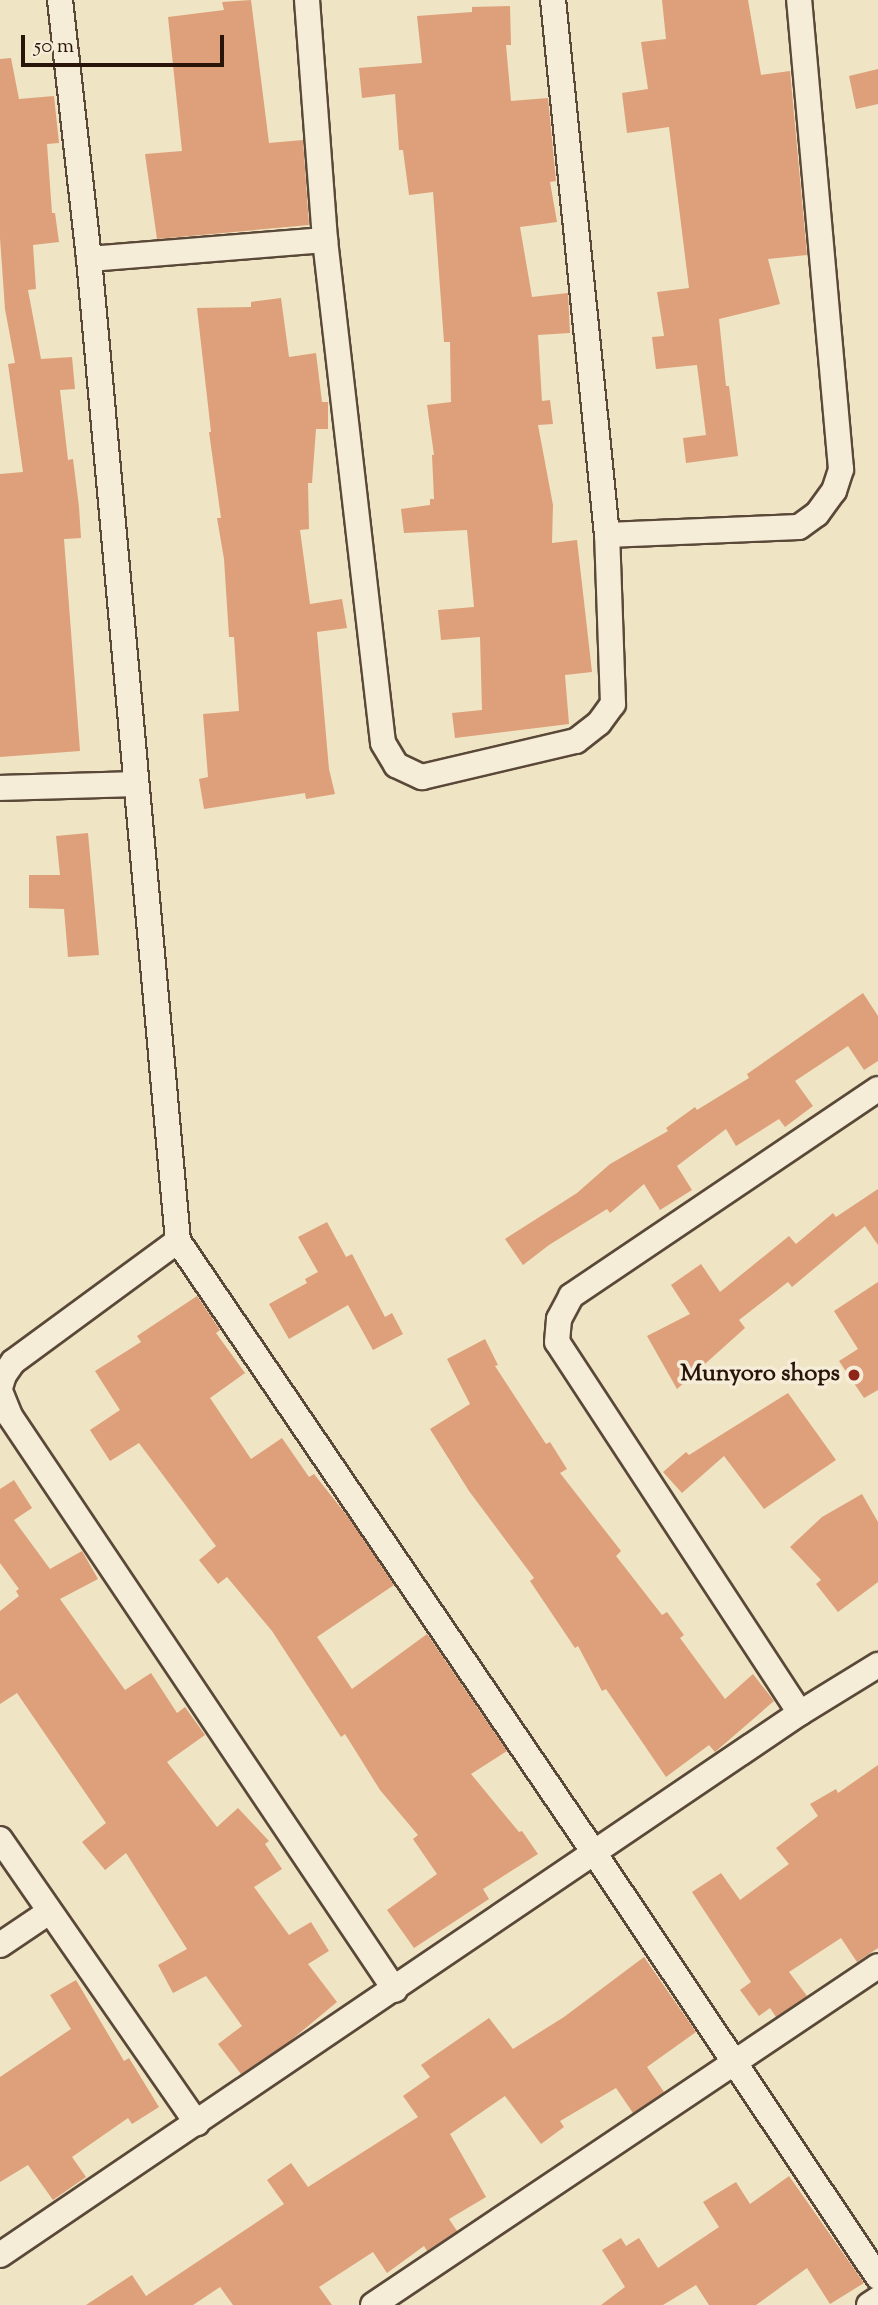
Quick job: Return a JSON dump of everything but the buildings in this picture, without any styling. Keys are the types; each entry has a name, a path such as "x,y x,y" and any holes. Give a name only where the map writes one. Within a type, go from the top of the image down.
{"street":[{"path":"60,0 89,259 178,1241 596,1854 878,2277"},
{"path":"307,0 325,240 383,743 396,765 422,777 576,741 599,723 613,704 607,535 553,0"},
{"path":"607,535 799,527 817,514 834,491 841,468 799,0"},
{"path":"89,259 325,240"},
{"path":"0,788 135,784"},
{"path":"800,1713 557,1342 559,1319 571,1296 878,1089"},
{"path":"178,1241 13,1362 4,1375 0,1389 10,1416 395,1990"},
{"path":"0,2255 596,1854 800,1713 878,1665"},
{"path":"0,1839 197,2124"},
{"path":"0,1945 49,1912"},
{"path":"373,2305 878,1966"},
{"path":"869,2305 878,2298"}],"place":[{"name":"Munyoro shops","path":"854,1375"}]}
